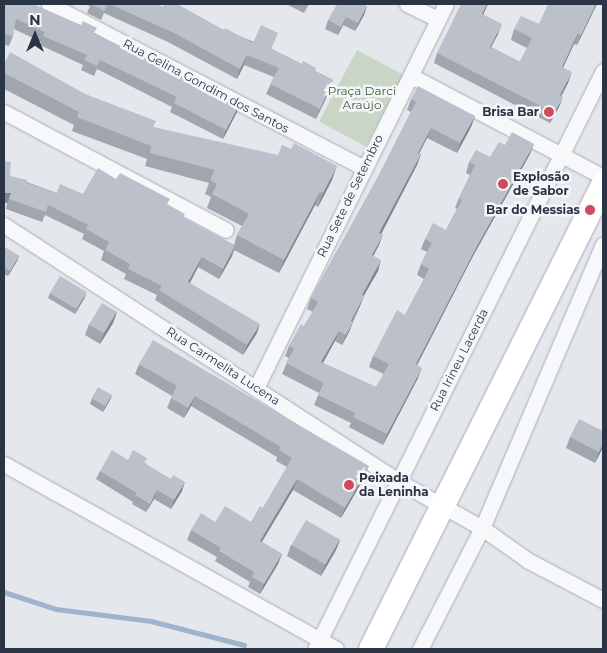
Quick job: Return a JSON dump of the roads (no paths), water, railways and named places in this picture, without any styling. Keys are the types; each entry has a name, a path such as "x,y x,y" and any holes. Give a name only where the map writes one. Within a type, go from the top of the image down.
{"main road":[{"path":"371,649 603,184"}],"street":[{"name":"Rua Gelina Gondim dos Santos","path":"49,4 364,168"},
{"path":"407,4 438,20"},
{"name":"Rua Sete de Setembro","path":"256,388 446,4"},
{"name":"Rua Irineu Lacerda","path":"317,645 563,156 603,71"},
{"path":"411,76 603,177"},
{"path":"4,112 226,230"},
{"name":"Rua Carmelita Lucena","path":"4,225 398,481 482,528 529,561 603,600"},
{"path":"420,649 482,528 603,245"},
{"path":"4,464 317,645 336,649"}],"waterway":[{"path":"4,592 56,609 151,621 244,645"}],"place":[{"name":"Brisa Bar","path":"549,112"},
{"name":"Explosão de Sabor","path":"503,184"},
{"name":"Bar do Messias","path":"590,210"},
{"name":"Peixada da Leninha","path":"349,485"}],"park label":[{"name":"Praça Darci Araújo","path":"362,98"}]}
